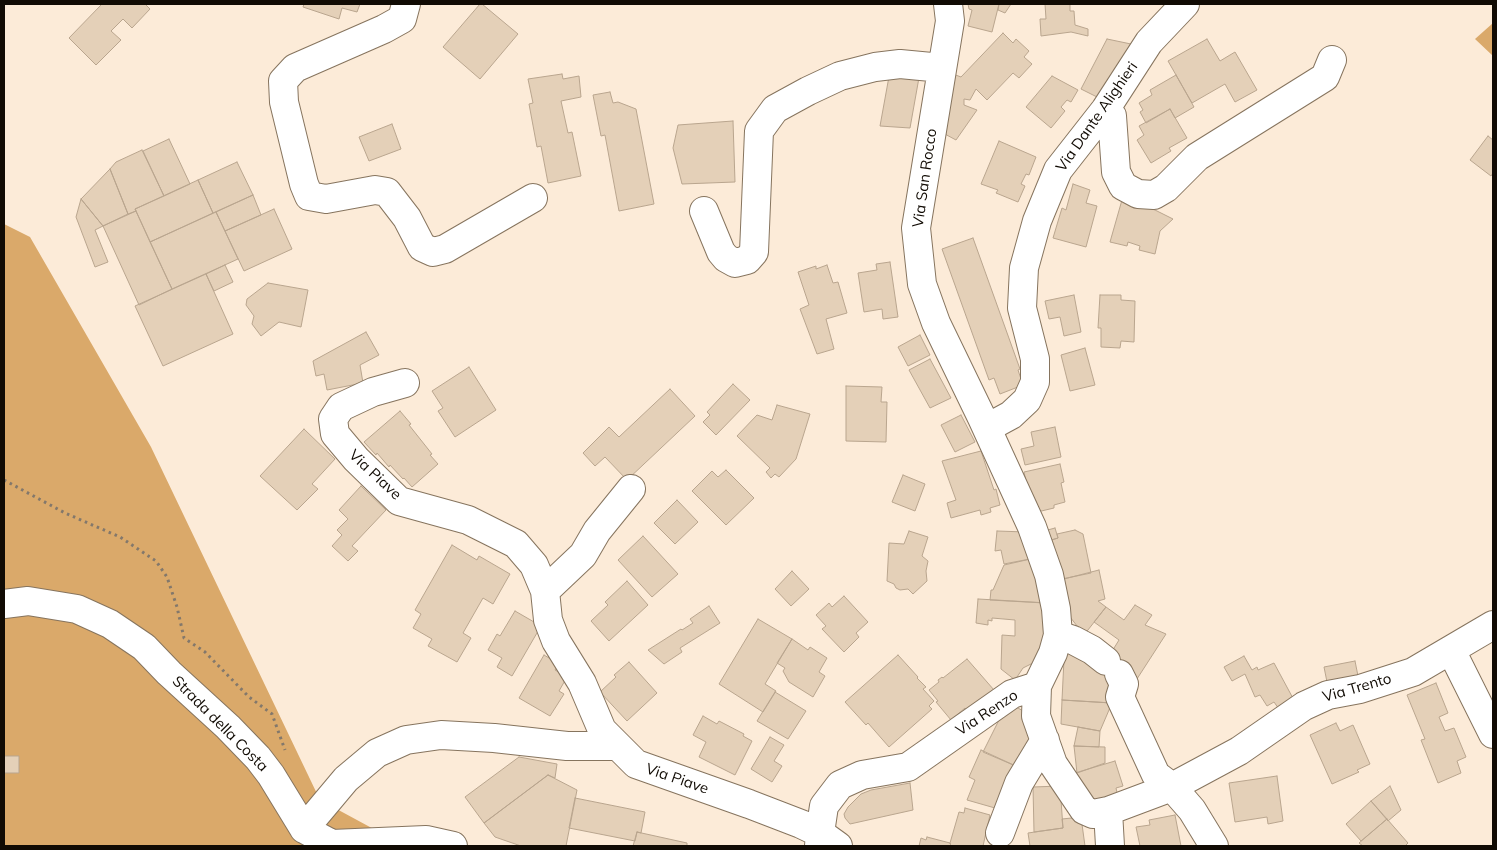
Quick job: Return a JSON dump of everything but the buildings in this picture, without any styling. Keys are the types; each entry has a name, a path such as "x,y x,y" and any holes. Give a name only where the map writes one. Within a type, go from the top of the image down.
{"street":[{"path":"406,4 402,19 384,29 295,68 283,80 284,102 304,184 309,196 326,199 375,190 387,192 407,218 422,247 433,252 445,249 533,198"},
{"name":"Via San Rocco","path":"948,4 950,21 916,228 922,284 936,323 987,428"},
{"name":"Via Dante Alighieri","path":"987,428 1011,415 1027,400 1035,382 1034,359 1022,308 1024,268 1037,221 1058,170 1105,110 1149,42 1185,4"},
{"path":"1105,110 1112,116 1116,172 1123,186 1138,194 1154,194 1166,188 1197,157 1325,77 1332,60"},
{"path":"704,212 721,252 726,258 734,263 747,260 754,252 759,130 775,109 840,76 875,67 900,64 942,68"},
{"name":"Via Piave","path":"406,383 372,392 341,407 333,419 335,434 356,459 399,501 468,520 516,544 534,565 545,591 548,620 556,641 582,683 602,730 636,764 801,824 826,842"},
{"name":"Via Renzo","path":"826,842 824,806 840,785 862,775 908,767 1012,694 1037,686 1053,653 1058,635 1050,575 1032,527 987,428"},
{"path":"545,591 583,555 596,531 631,489"},
{"name":"Strada della Costa","path":"4,604 28,601 77,610 110,624 144,647 258,758 271,775 304,829"},
{"name":"Via Trento","path":"1108,811 1172,787 1239,751 1304,706 1328,695 1360,689 1413,672 1493,625"},
{"path":"1058,635 1092,650 1113,667 1124,684 1120,698 1156,775 1172,787 1192,810 1214,846"},
{"path":"1451,650 1493,734"},
{"path":"1037,686 1036,716 1053,764 1084,810 1093,814 1108,811 1110,846"},
{"path":"453,846 426,840 332,844 304,829 346,779 377,753 406,740 441,735 494,738 567,746 617,746"},
{"path":"1000,833 1019,783 1045,740"}],"path":[{"path":"4,480 65,513 120,537 139,548 158,563 167,578 177,607 184,638 205,652 248,697 272,714 285,749 271,775"}],"shaded area":[{"path":"1493,23 1493,56 1475,39"},
{"path":"4,224 30,237 151,447 320,800 405,846 4,846"}]}
